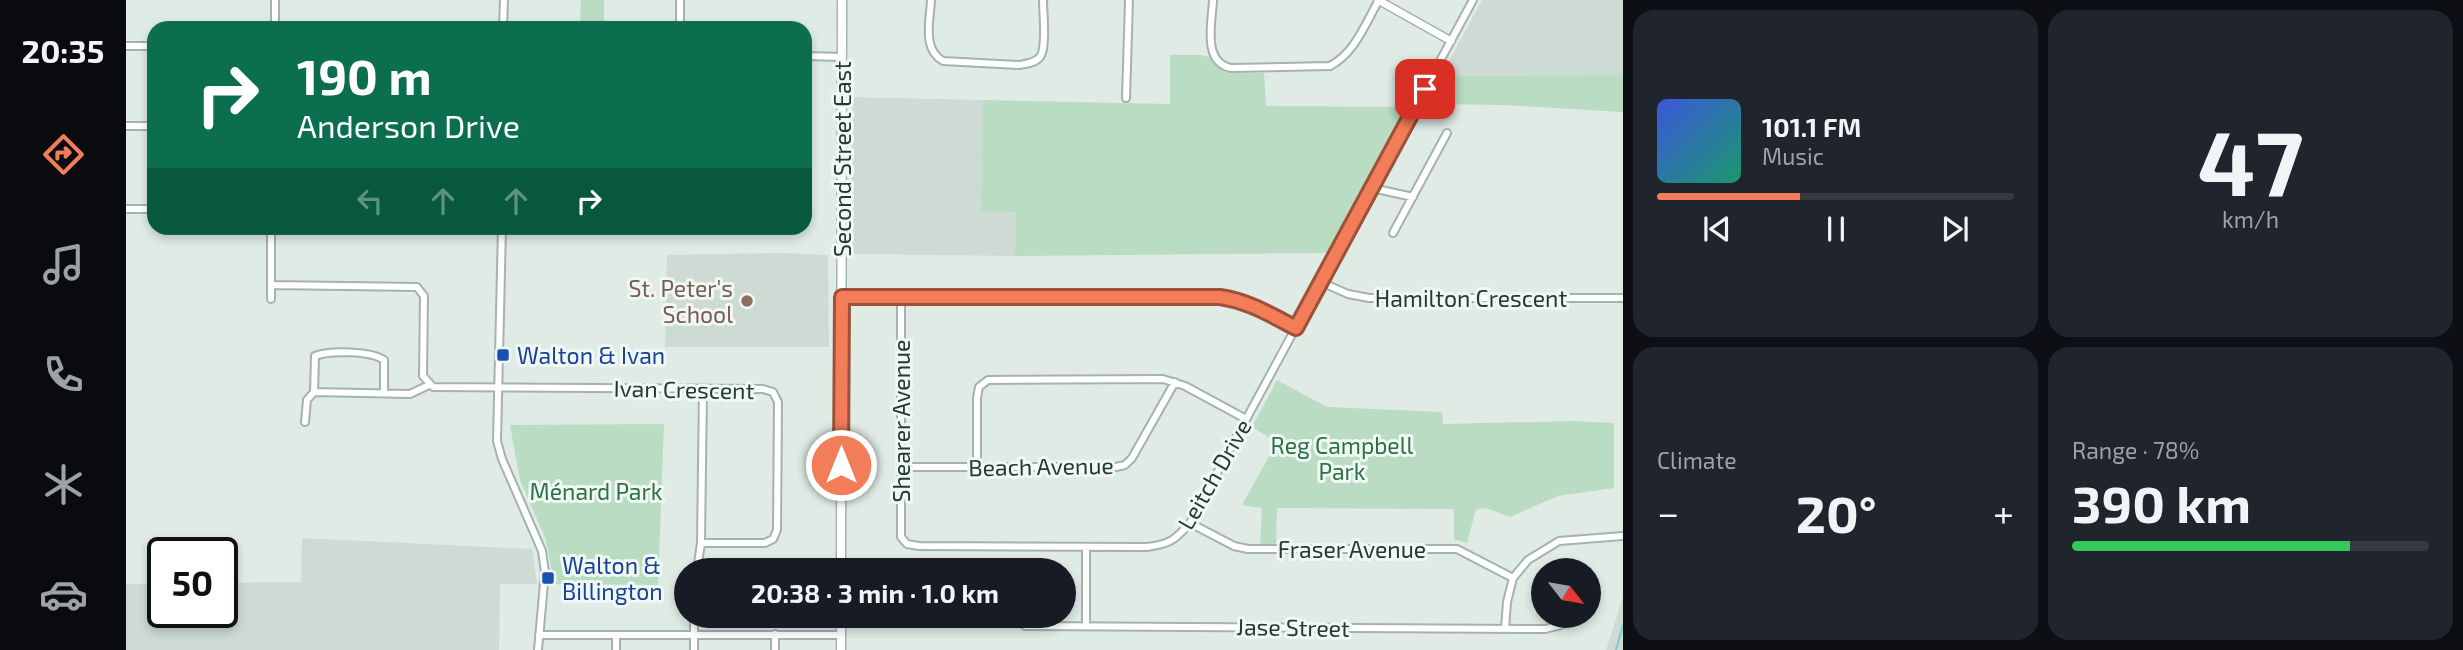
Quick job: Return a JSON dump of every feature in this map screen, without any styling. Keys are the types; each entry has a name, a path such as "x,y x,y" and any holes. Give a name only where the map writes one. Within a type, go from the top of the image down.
{"main road":[{"name":"Second Street East","path":"841,558 842,0"},
{"path":"841,628 841,650"}],"street":[{"path":"275,0 275,21"},
{"path":"503,21 504,0"},
{"path":"680,0 680,21"},
{"path":"930,0 929,47 935,56 943,61 1019,65 1031,63 1040,57 1043,47 1043,0"},
{"path":"1126,98 1129,0"},
{"path":"1213,0 1211,45 1214,57 1222,66 1231,68 1330,66 1341,60 1350,50 1379,0 1451,41"},
{"name":"Leitch Drive","path":"907,544 919,547 1086,547 1163,545 1177,539 1190,523 1473,0"},
{"path":"126,46 147,46"},
{"path":"812,56 842,57"},
{"path":"126,126 147,126"},
{"path":"1393,233 1447,132"},
{"path":"1372,188 1413,197"},
{"path":"126,209 147,209"},
{"path":"271,235 271,299"},
{"path":"502,235 497,441 502,459 542,551 545,572 538,650"},
{"name":"Hamilton Crescent","path":"1321,282 1348,294 1369,298 1623,298"},
{"path":"271,285 418,287 424,296 423,376 429,384 410,394 314,392"},
{"name":"Shearer Avenue","path":"901,296 901,537 907,544"},
{"path":"842,297 1220,297 1253,305 1296,328"},
{"path":"304,422 307,400 314,392 315,356 323,353 376,355 384,360 384,394"},
{"path":"977,467 977,398 979,387 988,380 1149,379 1175,382 1246,419"},
{"name":"Beach Avenue","path":"902,467 1125,465 1132,458 1175,382"},
{"name":"Ivan Crescent","path":"429,384 438,387 763,389 776,394 777,530 773,540 765,543 701,542"},
{"path":"699,558 703,389"},
{"name":"Fraser Avenue","path":"1190,523 1234,546 1248,549 1457,549 1513,578"},
{"path":"1505,629 1507,602 1513,578 1528,561 1559,541 1623,536"},
{"path":"1086,547 1086,625"},
{"name":"Jase Street","path":"1076,625 1549,628"},
{"path":"694,628 694,650"},
{"path":"775,634 775,650"},
{"path":"538,635 841,635"},
{"path":"616,635 616,650"}],"shaded area":[{"path":"1482,0 1623,0 1623,75 1441,76"},
{"path":"852,97 983,100 981,211 1016,211 1015,256 852,254"},
{"name":"St. Peter's School","path":"667,255 828,255 829,347 665,347"},
{"path":"302,538 532,549 537,584 500,584 499,650 126,650 126,584 147,584 147,628 238,628 238,583 301,582"},
{"path":"1623,597 1623,650 1606,650"}],"green space":[{"path":"581,0 604,0 604,21 580,21"},
{"path":"1170,55 1210,57 1221,70 1231,73 1264,73 1266,106 1406,107 1330,253 1015,256 1016,212 981,212 983,100 1170,104"},
{"path":"1623,75 1623,112 1429,104 1441,76"},
{"name":"Reg Campbell Park","path":"1277,380 1327,407 1442,412 1443,424 1575,421 1614,423 1614,488 1558,496 1510,517 1486,508 1476,509 1467,543 1454,539 1454,509 1277,508 1276,544 1260,544 1262,508 1242,505 1277,442 1252,427"},
{"name":"Ménard Park","path":"664,424 658,585 554,584 546,540 520,480 510,425"}],"waterway":[{"path":"1616,650 1623,625"}],"place":[{"name":"St. Peter's School","path":"747,301"},
{"name":"Walton & Ivan","path":"503,355"},
{"name":"Walton & Billington","path":"548,578"}],"route":[{"path":"841,465 842,297 1220,297 1253,305 1296,328 1425,89"}]}
